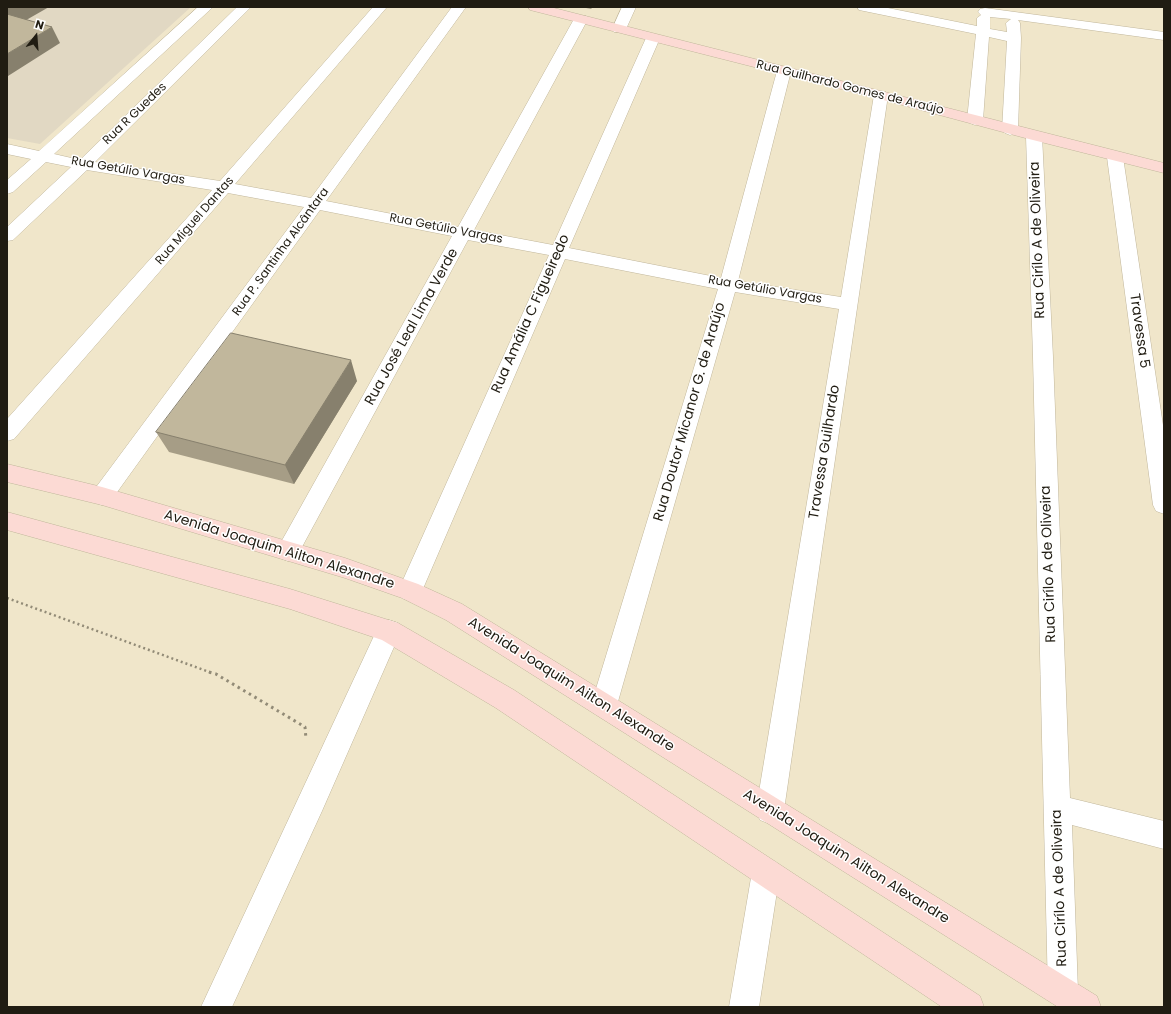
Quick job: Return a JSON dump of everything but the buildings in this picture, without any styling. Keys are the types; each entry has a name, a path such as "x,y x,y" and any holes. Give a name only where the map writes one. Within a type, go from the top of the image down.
{"street":[{"path":"7,189 206,7"},
{"name":"Rua R Guedes","path":"7,236 83,165 244,7"},
{"name":"Rua Miguel Dantas","path":"7,433 224,187 380,7"},
{"name":"Rua P. Santinha Alcântara","path":"102,496 459,7"},
{"name":"Rua Guilhardo Gomes de Araújo","path":"535,7 881,95 1115,157 1164,168"},
{"path":"619,29 629,7"},
{"path":"864,7 1014,38"},
{"path":"976,120 985,10 1013,12 1164,36"},
{"path":"1010,130 1014,38 1013,12"},
{"name":"Rua José Leal Lima Verde","path":"288,552 581,18"},
{"name":"Rua Amália C Figueiredo","path":"410,591 653,38"},
{"name":"Rua Doutor Micanor G. de Araújo","path":"604,704 728,285 784,71"},
{"name":"Travessa Guilhardo","path":"770,810 881,95"},
{"name":"Rua Cirílo A de Oliveira","path":"1034,136 1043,365 1063,992"},
{"name":"Rua Getúlio Vargas","path":"7,149 83,165 224,187 464,232 728,285 848,304"},
{"name":"Travessa 5","path":"1115,157 1164,505"},
{"name":"Avenida Joaquim Ailton Alexandre","path":"7,473 102,496 345,568 410,591 454,612 565,682 604,704 770,810 1086,1007"},
{"path":"7,521 290,599 388,631 505,699 970,1007"},
{"path":"216,1007 312,802 388,631"},
{"path":"1057,808 1164,835"},
{"path":"744,1007 766,872"}],"path":[{"path":"7,598 216,674 305,727 306,742"}],"shaded area":[{"path":"7,7 191,7 40,144 7,138"}]}
